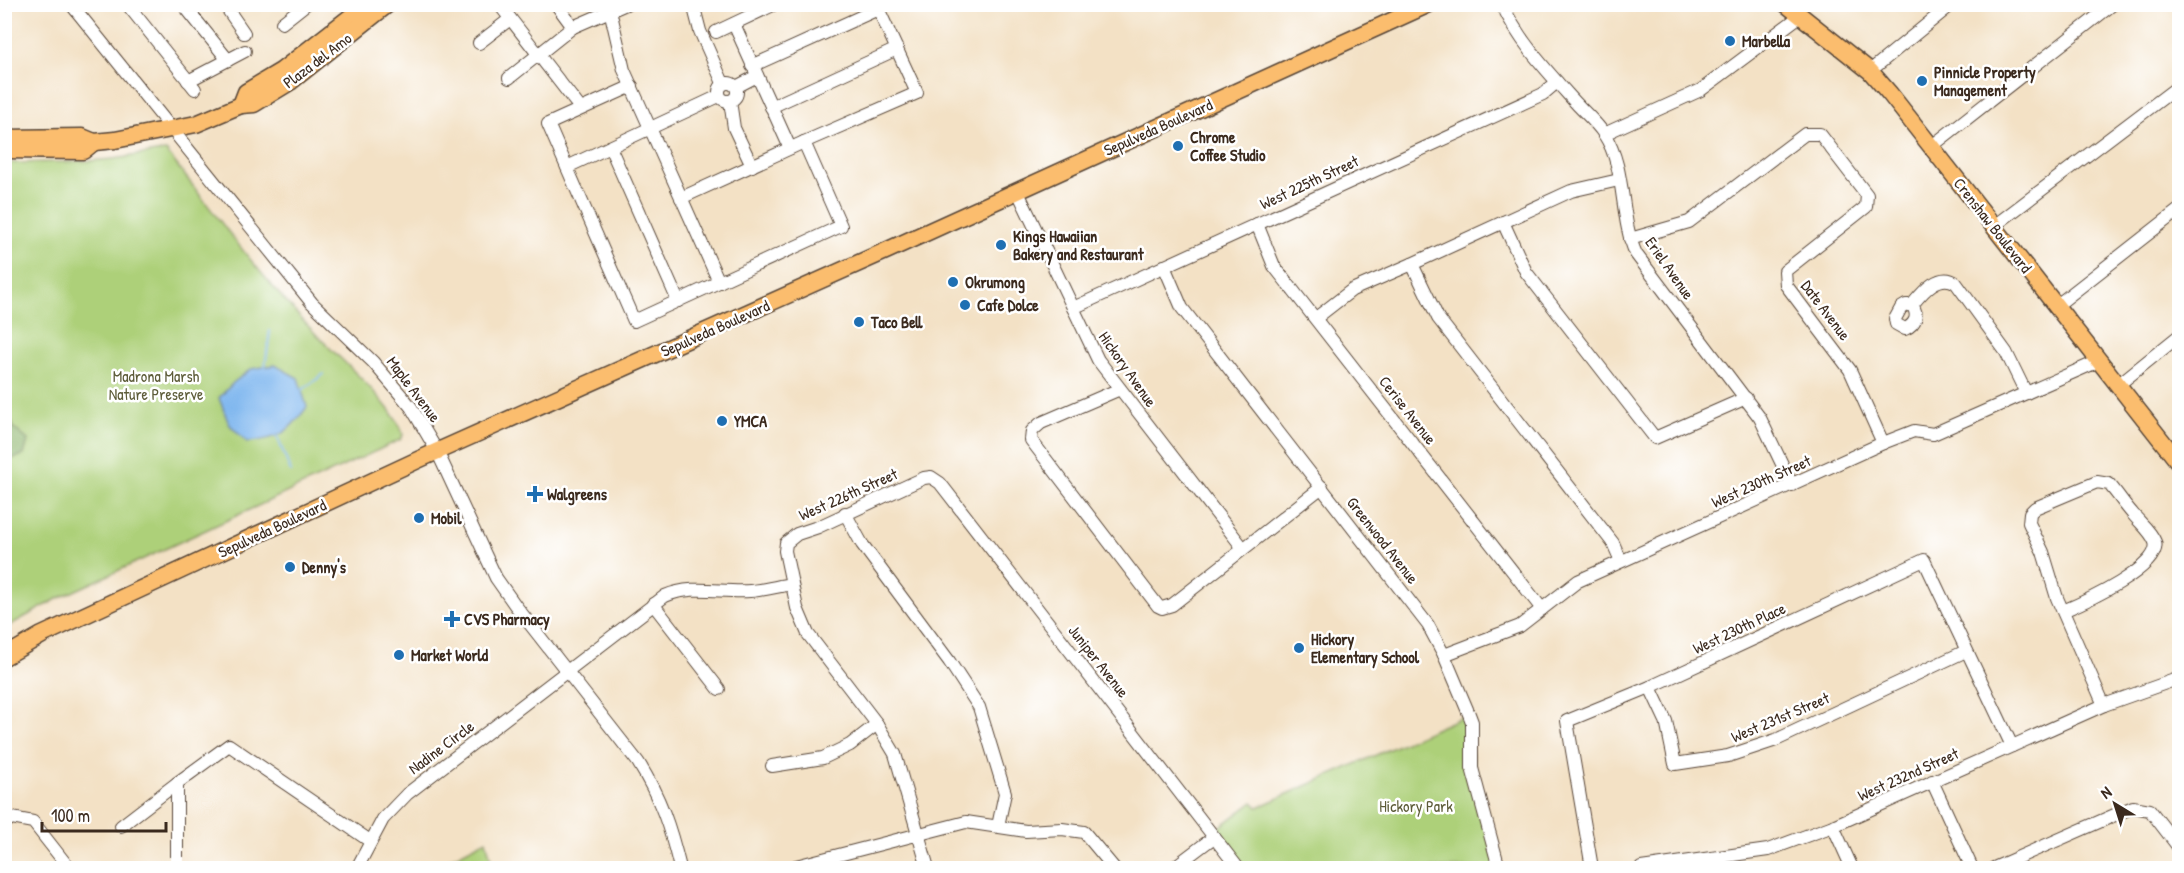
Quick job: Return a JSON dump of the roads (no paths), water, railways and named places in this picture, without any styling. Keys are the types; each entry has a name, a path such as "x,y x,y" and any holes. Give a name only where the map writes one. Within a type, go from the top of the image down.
{"main road":[{"name":"Plaza del Amo","path":"4,138 82,137 94,142 172,130 196,124 241,105 254,104 367,4"},
{"name":"Plaza del Amo","path":"282,79 388,4"},
{"name":"Sepulveda Boulevard","path":"4,657 63,625 437,452 1429,4"},
{"name":"Crenshaw Boulevard","path":"1785,8 1870,71 1932,146 2180,464"},
{"name":"Plaza del Amo","path":"4,150 84,151 94,142"}],"street":[{"name":"Maple Avenue","path":"71,4 312,303 374,362 395,386 425,429 496,578 650,780 669,823 680,868"},
{"path":"128,4 191,85 245,51"},
{"path":"183,4 228,60"},
{"path":"224,4 244,33"},
{"path":"282,23 306,4"},
{"path":"499,4 580,108"},
{"path":"556,4 573,27"},
{"path":"693,4 700,31 723,83"},
{"path":"716,32 734,24 751,10 776,4"},
{"name":"Eriel Avenue","path":"1502,4 1515,30 1557,82 1604,134 1615,159 1630,239 1636,254 1760,418 1792,485"},
{"path":"1870,71 1952,4"},
{"path":"1932,146 2113,4"},
{"path":"509,78 573,27 616,7 624,70 719,282"},
{"path":"681,198 917,93 877,7 755,71 736,87"},
{"path":"1604,134 1701,90 1785,8"},
{"path":"479,43 510,18"},
{"path":"734,24 790,148"},
{"path":"771,107 897,50"},
{"path":"567,167 650,128 724,99 737,94 736,87 730,82 723,83 719,89 724,99 734,128 752,166"},
{"name":"West 225th Street","path":"1073,308 1543,94 1557,82"},
{"path":"1994,226 2180,85"},
{"path":"632,86 548,124 634,321 841,226 804,142"},
{"name":"Date Avenue","path":"1630,239 1689,222 1805,134 1820,134 1867,195 1866,207 1785,271 1786,285 1850,370 1883,443"},
{"path":"610,147 678,301"},
{"path":"1316,318 1352,290 1571,191 1619,180"},
{"name":"Hickory Avenue","path":"1017,190 1092,350 1243,548"},
{"path":"2056,306 2180,209"},
{"path":"1503,222 1526,272 1655,438 1746,398"},
{"name":"Cerise Avenue","path":"1257,224 1274,266 1542,609"},
{"path":"1412,264 1438,318 1613,543 1621,561"},
{"name":"Greenwood Avenue","path":"1164,266 1182,308 1428,625 1444,655 1472,722 1472,768 1498,868"},
{"path":"1912,305 1926,289 1940,281 1951,280 2006,351 2026,393"},
{"path":"2118,385 2180,335"},
{"name":"West 230th Street","path":"1444,655 1520,626 1578,581 1883,443 1914,430 1933,434 2099,361"},
{"path":"1120,389 1041,423 1035,427 1031,435 1034,445 1154,602 1162,608 1172,605 1322,487"},
{"name":"West 226th Street","path":"792,584 785,551 786,543 797,534 924,478 931,477"},
{"name":"Juniper Avenue","path":"931,477 940,483 1238,868"},
{"path":"2063,611 2111,588 2148,562 2156,550 2156,544 2114,490 2104,482 2097,482 2035,508 2028,523 2043,552 2063,611 2104,705"},
{"path":"845,513 861,544 949,661 979,707 1005,792 998,826"},
{"name":"West 230th Place","path":"1592,868 1567,721 1650,687 1924,560 1966,651"},
{"path":"568,671 653,604 677,591 694,588 750,591 792,584 797,608 808,634 877,724 896,754 928,868"},
{"path":"653,604 719,689"},
{"path":"1966,651 2012,746"},
{"name":"West 231st Street","path":"1650,687 1666,722 1675,764 1728,756 1776,740 1966,651"},
{"name":"Nadine Circle","path":"357,868 383,819 407,794 568,671"},
{"name":"West 232nd Street","path":"1641,868 1768,850 1833,826 2104,705 2180,678"},
{"path":"772,766 823,758 850,746 877,724"},
{"path":"121,826 229,745 370,841"},
{"path":"1932,781 1972,868"},
{"path":"177,783 177,868"},
{"path":"1994,868 2133,807 2150,810 2180,849"},
{"path":"4,823 12,818 33,822 69,868"},
{"path":"796,867 966,822 1026,831 1062,829 1084,832 1114,868"},
{"path":"1833,826 1852,868"},
{"path":"1173,868 1214,837"}],"water":[{"path":"275,365 298,378 307,407 282,433 268,439 247,442 229,424 219,398 251,369"}],"waterway":[{"path":"265,367 270,331"},
{"path":"302,390 324,374"},
{"path":"277,436 291,472"}],"place":[{"name":"Marbella","path":"1730,41"},
{"name":"Pinnicle Property Management","path":"1922,81"},
{"name":"Chrome Coffee Studio","path":"1178,146"},
{"name":"Kings Hawaiian Bakery and Restaurant","path":"1001,245"},
{"name":"Okrumong","path":"953,282"},
{"name":"Cafe Dolce","path":"965,305"},
{"name":"Taco Bell","path":"859,322"},
{"name":"YMCA","path":"722,421"},
{"name":"Walgreens","path":"535,494"},
{"name":"Mobil","path":"419,518"},
{"name":"Denny's","path":"290,567"},
{"name":"CVS Pharmacy","path":"452,619"},
{"name":"Hickory Elementary School","path":"1299,648"},
{"name":"Market World","path":"399,655"}],"park label":[{"name":"Madrona Marsh Nature Preserve","path":"156,385"},
{"name":"Hickory Park","path":"1416,806"}]}
